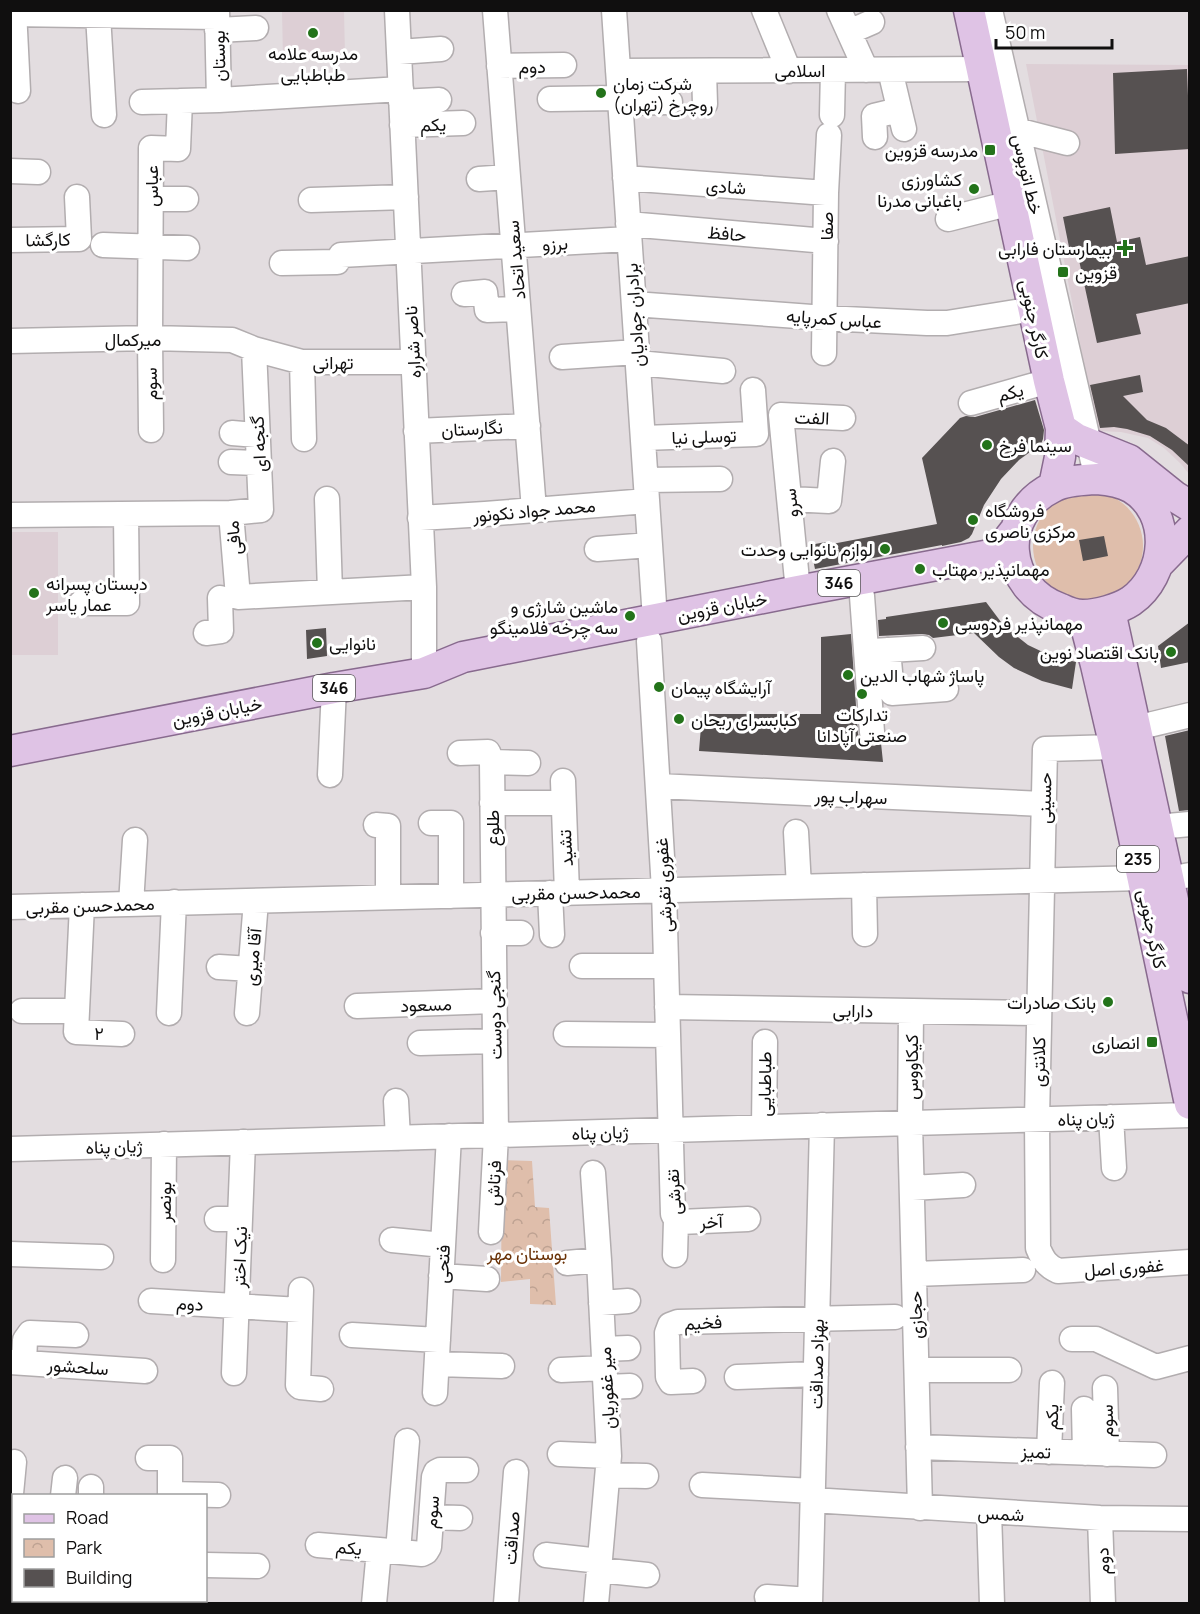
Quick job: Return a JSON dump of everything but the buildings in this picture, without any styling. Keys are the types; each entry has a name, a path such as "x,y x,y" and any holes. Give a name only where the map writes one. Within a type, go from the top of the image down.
{"main road":[{"name":"کارگر جنوبی","path":"969,10 1061,428 1060,457 1054,486"},
{"path":"1061,428 1077,439 1129,460 1190,506"},
{"path":"1097,479 1131,487 1153,508 1161,538 1158,564 1152,577 1132,600 1097,613 1065,611 1036,596 1023,581 1016,566 1014,532 1018,521 1035,498 1054,486 1075,480 1097,479"},
{"path":"1158,564 1190,531"},
{"name":"خیابان قزوین","path":"652,630 798,591 990,555 1000,550 1014,532"},
{"name":"خیابان قزوین","path":"10,752 334,688 424,673 463,657 652,630 862,596 1016,566"},
{"name":"کارگر جنوبی","path":"1097,613 1096,665 1157,826 1190,978"},
{"name":"کارگر جنوبی","path":"1125,738 1167,877 1190,1104"}],"street":[{"name":"ناصر شراره","path":"397,10 424,587 424,673"},
{"name":"سعید اتحاد","path":"495,10 534,510"},
{"name":"برادران جوادیان","path":"614,10 650,545 652,630"},
{"path":"764,10 789,71"},
{"name":"خط اتوبوس","path":"990,10 1097,479"},
{"path":"18,91 12,13 217,19 256,28"},
{"path":"93,14 104,116"},
{"name":"بوستان","path":"217,19 219,100 402,105"},
{"path":"866,70 844,21 872,22"},
{"path":"399,52 441,49"},
{"name":"دوم","path":"499,66 564,66"},
{"name":"اسلامی","path":"618,71 982,69"},
{"name":"صفا","path":"825,318 827,114 833,70"},
{"path":"875,136 874,116 901,120 890,70"},
{"path":"704,71 705,104"},
{"path":"549,99 670,102"},
{"path":"142,102 219,100"},
{"path":"402,105 439,100"},
{"name":"عباس","path":"150,338 151,148 178,149 180,102"},
{"name":"یکم","path":"402,105 463,123"},
{"path":"994,124 1067,143"},
{"path":"10,171 38,171"},
{"path":"479,179 508,177"},
{"name":"شادی","path":"625,178 826,193"},
{"name":"کارگشا","path":"10,240 79,239 77,197"},
{"path":"311,200 406,197"},
{"path":"151,199 186,199"},
{"path":"948,219 1011,203"},
{"name":"برزو","path":"408,250 513,245 629,232"},
{"name":"حافظ","path":"629,232 826,241"},
{"path":"103,245 188,248"},
{"path":"282,263 337,262 341,255 408,250"},
{"path":"464,294 485,291 487,310 518,309"},
{"name":"عباس کمرپایه","path":"634,304 825,318 947,323 1034,309"},
{"path":"824,353 825,318"},
{"name":"میرکمال","path":"10,341 150,338 232,340 255,349"},
{"name":"سوم","path":"150,338 151,430"},
{"name":"تهرانی","path":"255,349 302,362 413,362"},
{"name":"گنجه ای","path":"231,513 261,510 255,349"},
{"path":"562,357 637,358 723,371"},
{"path":"302,362 304,439"},
{"name":"یکم","path":"971,403 1049,381"},
{"name":"توسلی نیا","path":"643,438 756,434 753,390"},
{"name":"الفت","path":"781,415 843,418"},
{"name":"سرو","path":"781,415 798,591"},
{"name":"نگارستان","path":"417,431 528,426"},
{"path":"232,434 257,435"},
{"path":"790,499 829,501 833,461"},
{"path":"231,462 259,463"},
{"name":"محمد جواد نکونور","path":"420,518 534,510 720,479"},
{"path":"327,499 330,592"},
{"name":"مافی","path":"10,515 231,513 221,631 206,633"},
{"path":"81,603 127,603 126,514"},
{"path":"597,549 650,545"},
{"path":"222,598 424,587"},
{"path":"862,596 877,651 892,693 946,689"},
{"name":"غفوری تفرشی","path":"652,630 664,890 670,1130"},
{"path":"877,651 923,648"},
{"path":"872,732 877,651"},
{"path":"330,775 334,688"},
{"path":"1125,738 1190,715"},
{"name":"حسینی","path":"1042,880 1045,749 1125,738"},
{"path":"460,753 488,752 492,762 528,763"},
{"name":"طلوع","path":"492,762 492,894"},
{"name":"سهراب پور","path":"658,786 1043,804"},
{"name":"تشید","path":"492,803 563,792 559,893 552,935"},
{"path":"431,824 451,823 451,896"},
{"path":"1157,826 1190,824"},
{"path":"376,825 388,826 388,897"},
{"path":"796,832 799,887"},
{"path":"131,904 135,840"},
{"name":"محمدحسن مقربی","path":"10,907 1167,877"},
{"name":"کلانتری","path":"1042,880 1037,1119 1038,1248 1049,1267 1058,1271"},
{"path":"864,885 865,934"},
{"name":"گنجی دوست","path":"492,894 496,1135"},
{"name":"آقا میری","path":"247,1013 256,901"},
{"path":"168,1013 174,903"},
{"path":"77,1022 82,905"},
{"path":"493,933 521,933"},
{"path":"582,966 666,966"},
{"path":"219,967 251,969"},
{"name":"مسعود","path":"357,1006 494,1001"},
{"name":"دارابی","path":"667,1007 1039,1013"},
{"name":"۲","path":"22,1011 122,1034"},
{"name":"کیکاووس","path":"910,1123 911,1011"},
{"path":"566,1034 667,1035"},
{"path":"420,1043 494,1041"},
{"name":"طباطبایی","path":"764,1127 765,1042"},
{"path":"396,1101 398,1137"},
{"name":"ژیان پناه","path":"10,1149 1190,1115"},
{"path":"1112,1117 1114,1168"},
{"name":"حجازی","path":"910,1123 920,1508"},
{"name":"بهزاد صداقت","path":"810,1601 822,1125"},
{"name":"تفرشی","path":"670,1130 673,1214 676,1220 675,1255"},
{"name":"فرتاش","path":"491,1232 496,1135"},
{"name":"فتحی","path":"435,1393 449,1136"},
{"name":"نیک اختر","path":"234,1372 237,1306 228,1219 243,1142"},
{"name":"بونصر","path":"163,1260 164,1144"},
{"name":"میر غفوریان","path":"593,1173 605,1368 608,1466 597,1604"},
{"path":"912,1188 963,1185"},
{"name":"آخر","path":"676,1220 680,1222 748,1220"},
{"path":"392,1240 443,1245"},
{"path":"10,1254 101,1257"},
{"path":"567,1263 599,1260"},
{"name":"غفوری اصل","path":"1058,1271 1190,1262"},
{"path":"914,1274 1023,1270"},
{"path":"441,1276 487,1279"},
{"name":"دوم","path":"151,1301 237,1306 301,1300 298,1385 321,1389"},
{"path":"601,1303 628,1301"},
{"path":"817,1319 895,1317"},
{"name":"فخیم","path":"693,1381 675,1383 671,1382 668,1377 667,1333 670,1325 678,1322 817,1319"},
{"path":"17,1362 30,1333 76,1335"},
{"path":"352,1335 438,1340"},
{"path":"1072,1339 1096,1339 1156,1367 1190,1358"},
{"path":"605,1368 628,1348"},
{"name":"سلحشور","path":"17,1362 145,1371"},
{"path":"437,1364 502,1366"},
{"path":"561,1370 605,1368 630,1386"},
{"path":"916,1370 1009,1370"},
{"path":"737,1377 816,1374"},
{"name":"یکم","path":"1049,1452 1052,1383"},
{"name":"سوم","path":"1096,1453 1105,1388"},
{"path":"1084,1409 1096,1453"},
{"path":"374,1604 389,1551 406,1441"},
{"name":"تمیز","path":"918,1447 1154,1455"},
{"path":"560,1454 646,1476"},
{"path":"148,1458 170,1458 170,1494"},
{"path":"10,1504 14,1462"},
{"name":"سوم","path":"389,1551 422,1554 426,1552 429,1547 436,1472 466,1470"},
{"name":"صداقت","path":"506,1604 516,1472"},
{"name":"شمس","path":"702,1485 920,1508 1100,1518 1190,1519"},
{"path":"207,1495 218,1495"},
{"path":"989,1512 992,1604"},
{"path":"431,1517 460,1518"},
{"name":"دوم","path":"1100,1518 1103,1604"},
{"name":"یکم","path":"318,1545 389,1551"},
{"path":"546,1555 647,1575"},
{"path":"207,1565 257,1566"},
{"path":"767,1596 810,1601"}],"shaded area":[{"name":"مدرسه علامه طباطبایی","path":"282,11 344,11 345,56 283,58"},
{"name":"بیمارستان فارابی","path":"1026,64 1189,65 1189,474 1164,448 1148,438 1121,432 1097,431"},
{"name":"دبستان پسرانه عمار یاسر","path":"10,532 58,532 58,655 11,655"},
{"path":"10,1531 12,1531 12,1602 42,1603 11,1603"}],"green space":[{"path":"1088,491 1109,495 1127,507 1139,525 1143,546 1139,567 1127,585 1109,597 1088,601 1067,597 1049,585 1037,567 1033,546 1037,525 1049,507 1067,495"},
{"name":"بوستان مهر","path":"502,1160 532,1161 535,1207 549,1208 556,1305 530,1304 530,1279 501,1282"}],"place":[{"name":"مدرسه علامه طباطبایی","path":"313,33"},
{"name":"شرکت زمان روچرخ (تهران)","path":"601,93"},
{"name":"مدرسه قزوین","path":"990,150"},
{"name":"کشاورزی باغبانی مدرنا","path":"974,189"},
{"name":"بیمارستان فارابی","path":"1125,248"},
{"name":"قزوین","path":"1063,272"},
{"name":"سینما فرخ","path":"987,445"},
{"name":"فروشگاه مرکزی ناصری","path":"973,520"},
{"name":"لوازم نانوایی وحدت","path":"885,549"},
{"name":"مهمانپذیر مهتاب","path":"920,569"},
{"name":"دبستان پسرانه عمار یاسر","path":"34,593"},
{"name":"ماشین شارژی و سه چرخه فلامینگو","path":"630,616"},
{"name":"مهمانپذیر فردوسی","path":"943,623"},
{"name":"نانوایی","path":"317,643"},
{"name":"بانک اقتصاد نوین","path":"1171,652"},
{"name":"پاساژ شهاب الدین","path":"848,675"},
{"name":"آرایشگاه پیمان","path":"659,687"},
{"name":"تدارکات صنعتی آپادانا","path":"862,694"},
{"name":"کبابسرای ریحان","path":"679,719"},
{"name":"بانک صادرات","path":"1108,1002"},
{"name":"انصاری","path":"1152,1042"}]}
